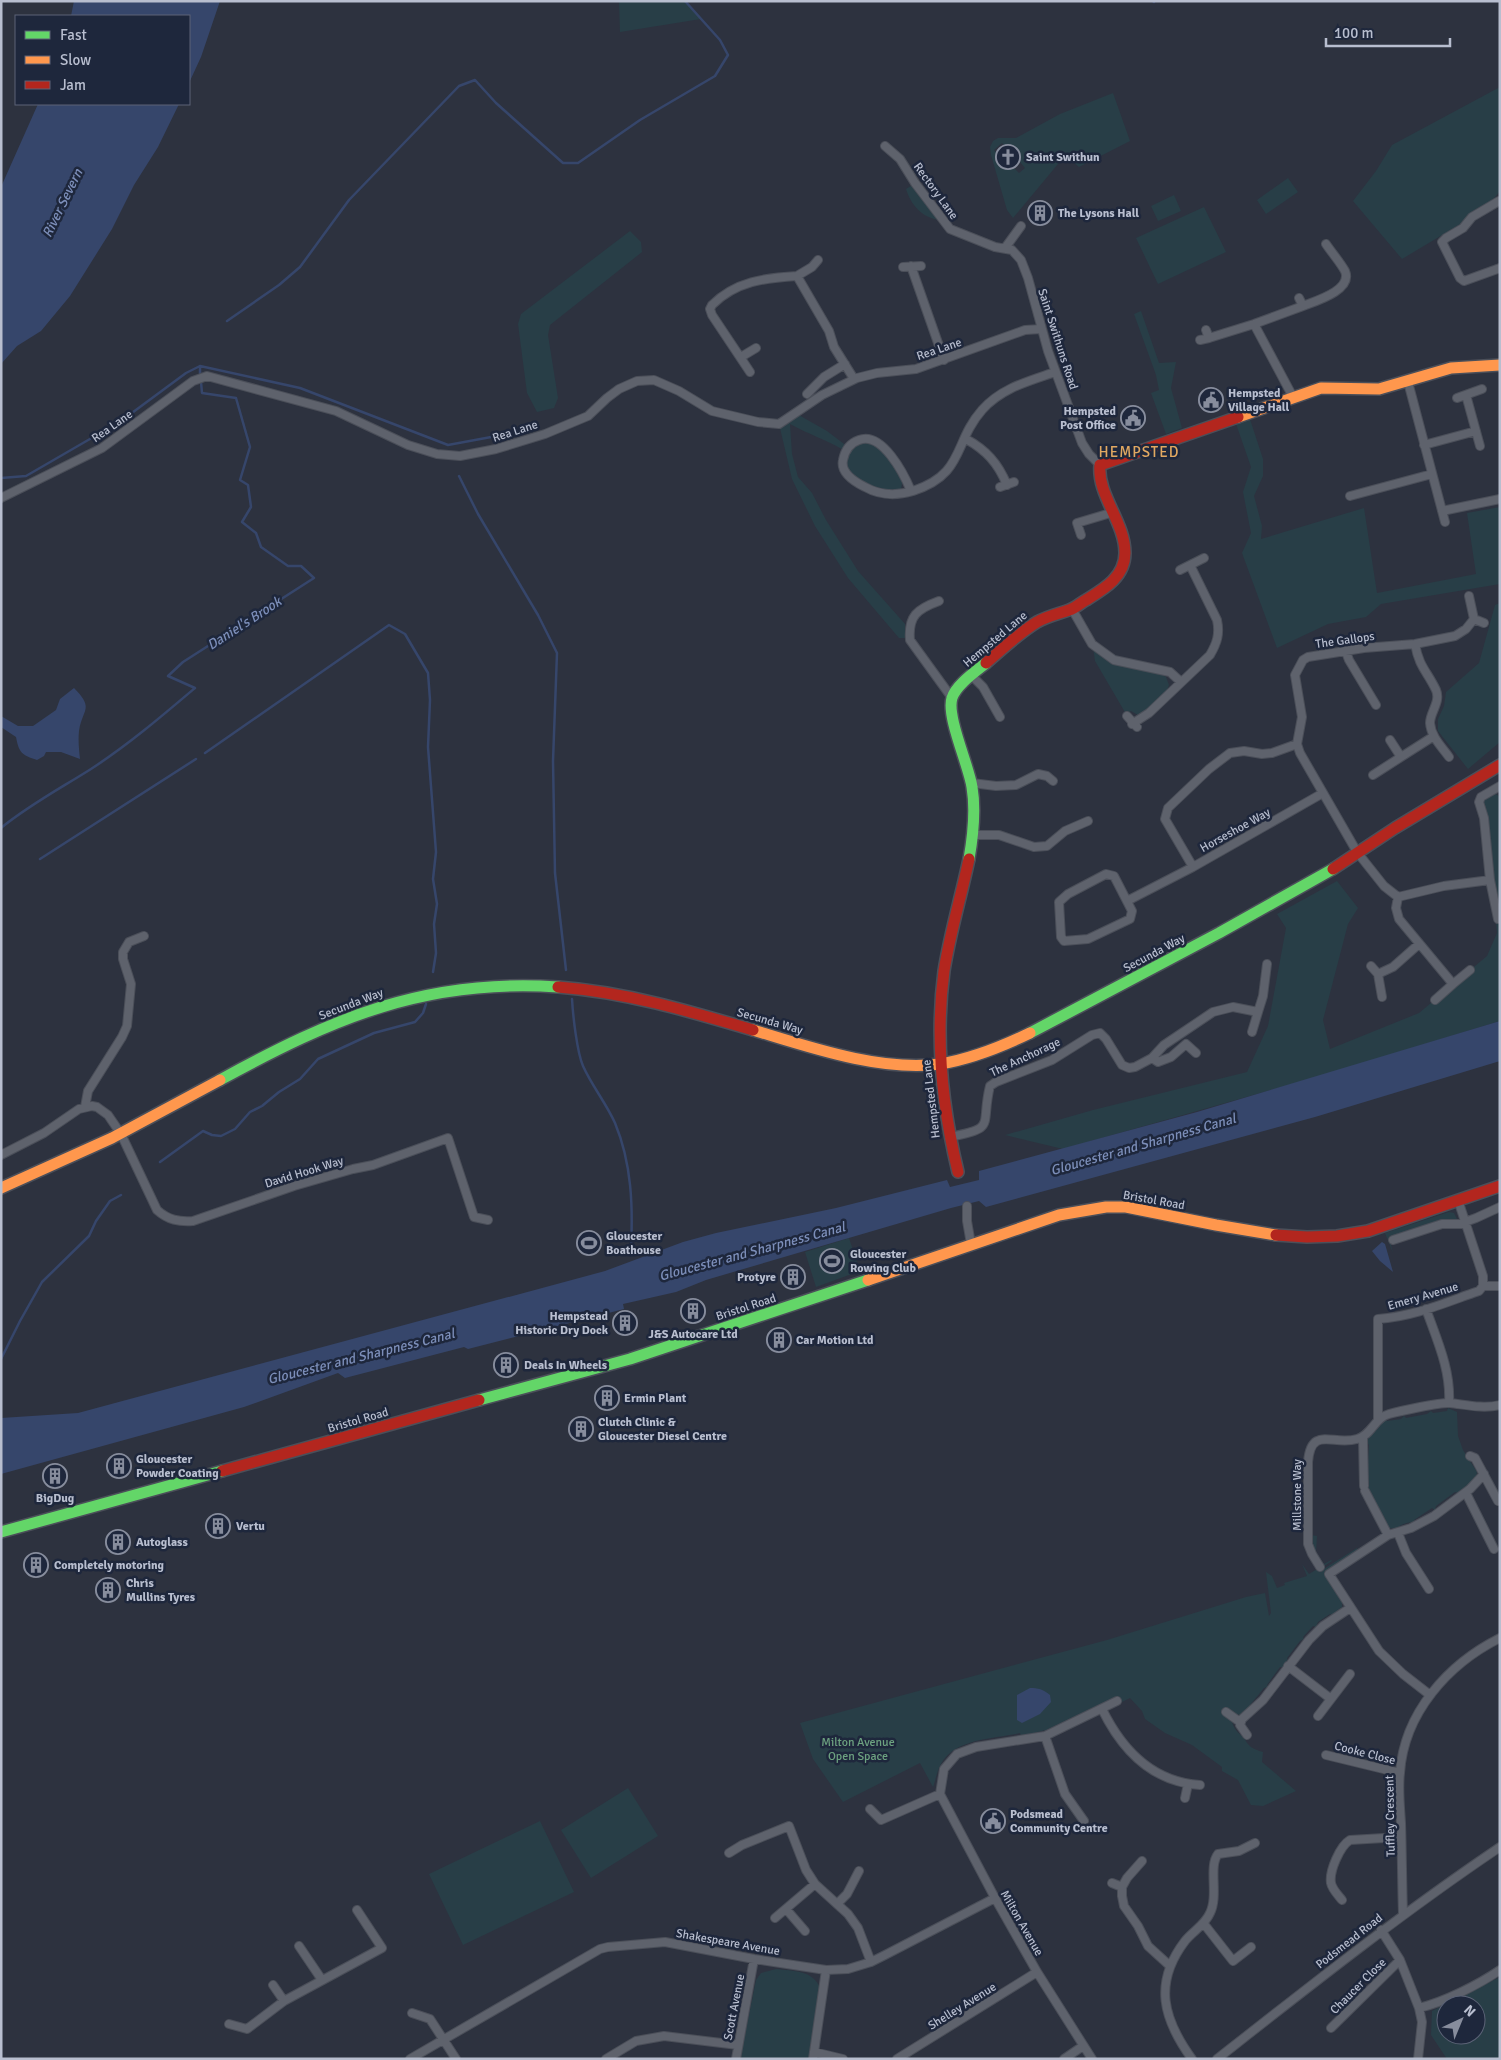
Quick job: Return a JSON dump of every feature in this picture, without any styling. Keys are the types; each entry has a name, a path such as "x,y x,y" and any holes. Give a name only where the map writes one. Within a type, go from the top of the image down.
{"street":[{"name":"Rectory Lane","path":"885,146 900,160 950,229 995,247 1005,248"},
{"path":"1499,201 1472,217 1463,228 1442,242 1460,278 1464,281 1500,268"},
{"path":"1005,248 1021,226"},
{"path":"1205,336 1254,324 1314,302 1340,289 1345,283 1345,271 1326,244"},
{"name":"Saint Swithuns Road","path":"1005,248 1012,250 1021,260 1055,372 1082,442 1089,454 1100,465"},
{"path":"750,372 712,315 710,309 712,305 734,288 769,278 798,276 812,267 818,260"},
{"path":"921,266 907,267 944,360"},
{"path":"798,276 829,332 834,347 854,379"},
{"path":"1299,298 1303,306"},
{"path":"1254,324 1293,397"},
{"name":"Rea Lane","path":"1,498 102,448 193,381 207,376 336,411 408,445 437,454 460,456 496,450 545,434 588,416 619,389 637,382 654,380 679,391 712,411 758,422 779,424 822,395 854,379 877,373 916,369 1025,330 1041,329"},
{"path":"741,357 756,348"},
{"path":"806,394 824,377 845,364"},
{"path":"1100,465 1321,388 1379,389 1451,368 1500,365"},
{"path":"912,491 904,473 886,450 875,441 864,438 852,442 845,451 842,462 847,474 872,491 900,495 928,486 950,467 978,416 996,398 1008,389 1055,372"},
{"path":"1408,382 1445,522"},
{"path":"1457,398 1482,389"},
{"path":"1466,395 1480,446"},
{"path":"1424,444 1476,431"},
{"path":"966,439 993,458 1007,485"},
{"name":"Hempsted Lane","path":"952,698 956,691 972,676 1030,627 1046,617 1072,609 1081,602 1105,590 1122,571 1126,556 1125,548 1114,512 1100,479 1100,465"},
{"path":"1350,496 1432,474"},
{"path":"1442,511 1500,498"},
{"path":"1081,535 1077,523 1114,512"},
{"path":"1180,570 1204,558"},
{"path":"1127,716 1135,725 1210,655 1218,636 1217,620 1190,565"},
{"path":"1469,596 1474,619 1484,623"},
{"name":"Hempsted Lane","path":"939,601 916,613 909,628 910,640 952,698 953,716 972,784 974,811 972,835 944,971 939,1064 949,1138 958,1172"},
{"path":"1072,609 1092,644 1114,660 1170,672 1181,682"},
{"name":"The Gallops","path":"1297,744 1302,718 1295,675 1299,666 1308,657 1364,648 1415,644 1455,636 1466,629 1474,619"},
{"path":"1415,644 1420,664 1436,691 1437,704 1430,723 1434,736 1449,757"},
{"path":"1346,652 1376,705"},
{"path":"972,676 983,687 1000,717"},
{"path":"1370,694 1379,690"},
{"path":"1373,775 1434,736"},
{"path":"1390,740 1401,757"},
{"path":"1297,744 1300,753 1358,852 1384,886 1398,897"},
{"name":"Horseshoe Way","path":"1297,744 1272,753 1262,754 1244,751 1230,753 1209,769 1168,808 1165,818 1193,867 1323,793"},
{"name":"Secunda Way","path":"1,1188 121,1134 286,1046 324,1029 372,1010 407,999 481,987 556,987 617,994 665,1005 854,1058 900,1064 939,1064 967,1058 1025,1036 1182,954 1335,867 1500,765"},
{"path":"972,784 1016,785 1038,774 1047,776 1053,781"},
{"path":"1498,918 1490,880 1484,818 1479,802 1481,797 1500,786"},
{"path":"972,835 999,835 1034,847 1047,846 1065,831 1088,821"},
{"path":"1127,901 1193,867"},
{"path":"1106,874 1114,876 1127,901 1132,910 1130,919 1088,940 1064,941 1061,937 1059,902 1068,894 1106,874"},
{"path":"1398,897 1444,886 1490,880"},
{"path":"1398,897 1396,908 1399,919 1453,984"},
{"path":"85,1107 88,1091 127,1026 131,984 123,959 123,952 130,942 144,936"},
{"path":"1378,974 1392,967 1419,944"},
{"path":"1252,1032 1263,996 1267,964"},
{"path":"1371,966 1378,974 1382,996"},
{"path":"1435,1000 1470,970"},
{"name":"The Anchorage","path":"949,1138 981,1129 986,1121 990,1086 1052,1060 1092,1035 1100,1033 1106,1039 1122,1065 1129,1068 1152,1058 1164,1045 1213,1012 1233,1007 1258,1012"},
{"path":"1152,1058 1158,1062 1171,1057 1186,1044 1196,1053"},
{"path":"1,1155 44,1133 85,1107 92,1106 102,1110 121,1134"},
{"name":"David Hook Way","path":"121,1134 157,1210 163,1215 179,1222 193,1221 294,1186 352,1169 374,1165 448,1138 474,1217 488,1220"},
{"name":"Bristol Road","path":"1,1532 630,1359 763,1316 1059,1215 1106,1207 1141,1210 1246,1233 1271,1236 1348,1235 1368,1231 1500,1186"},
{"path":"1458,1200 1483,1276 1482,1286 1500,1286"},
{"path":"967,1206 967,1221 971,1244"},
{"path":"1393,1240 1442,1224 1465,1223 1500,1207"},
{"name":"Emery Avenue","path":"1378,1420 1378,1319 1397,1318 1426,1309 1479,1291 1482,1286"},
{"path":"1426,1309 1444,1361 1450,1386 1449,1403"},
{"path":"1388,1535 1364,1489 1363,1438 1378,1420 1390,1414 1449,1403 1479,1407 1500,1405"},
{"name":"Millstone Way","path":"1320,1567 1308,1544 1309,1450 1312,1443 1319,1439 1354,1440 1363,1438"},
{"path":"1470,1456 1475,1458 1498,1501"},
{"path":"1430,1695 1403,1674 1383,1655 1329,1574 1388,1535 1420,1524 1434,1516 1466,1493 1484,1474"},
{"path":"1466,1493 1494,1549"},
{"path":"1398,1533 1406,1552 1429,1589"},
{"path":"1240,1722 1263,1700 1316,1632 1350,1608"},
{"name":"Tuffley Crescent","path":"1403,1914 1400,1773 1404,1747 1416,1718 1430,1695 1445,1677 1466,1658 1500,1638"},
{"path":"1288,1666 1331,1699"},
{"path":"1318,1716 1350,1674"},
{"path":"870,1810 882,1820 940,1794 944,1769 957,1754 976,1746 1045,1736 1117,1701"},
{"path":"1102,1709 1111,1728 1123,1744 1136,1756 1162,1776 1177,1782 1200,1785"},
{"path":"1226,1712 1240,1722 1247,1735"},
{"path":"1045,1736 1065,1794 1084,1821"},
{"name":"Cooke Close","path":"1326,1755 1400,1773"},
{"path":"1185,1798 1188,1784"},
{"name":"Milton Avenue","path":"940,1794 1037,1972 1092,2059"},
{"path":"729,1853 742,1845 790,1826 800,1857 815,1884 848,1914 858,1928 871,1962"},
{"path":"1342,1900 1332,1886 1331,1877 1340,1848 1344,1843 1350,1840 1401,1838"},
{"path":"1192,2059 1174,2032 1167,2012 1164,1999 1170,1966 1186,1940 1204,1924 1210,1913 1215,1897 1214,1859 1218,1854 1239,1851 1255,1843"},
{"name":"Podsmead Road","path":"1217,2059 1381,1930 1500,1847"},
{"path":"1142,1861 1127,1878 1122,1887 1124,1906 1138,1926 1148,1946 1170,1966"},
{"path":"837,1904 847,1894 859,1871"},
{"path":"1112,1883 1122,1887"},
{"path":"775,1918 815,1884"},
{"name":"Shakespeare Avenue","path":"410,2059 600,1949 665,1942 826,1970 848,1969 871,1962 995,1898"},
{"path":"786,1909 805,1931"},
{"path":"229,2024 247,2029 284,2000 382,1948 357,1910"},
{"path":"1204,1924 1233,1961 1251,1947"},
{"path":"1381,1930 1400,1960 1419,2008 1422,2022 1418,2059"},
{"path":"299,1946 322,1980"},
{"name":"Scott Avenue","path":"736,2059 754,1959"},
{"name":"Chaucer Close","path":"1331,2028 1400,1960"},
{"path":"826,1970 813,2055 843,2059"},
{"path":"1419,2008 1432,2005 1490,1977 1500,1970"},
{"name":"Shelley Avenue","path":"897,2059 1037,1972"},
{"path":"273,1985 284,2000"},
{"path":"412,2012 430,2019 456,2059"},
{"path":"606,2059 636,2041 664,2036 738,2045"},
{"path":"1064,2059 1083,2046"}],"green space":[{"path":"619,1 685,1 701,19 620,32"},
{"path":"1500,87 1500,191 1492,201 1473,211 1459,225 1402,259 1353,201 1376,171 1392,145"},
{"path":"1113,93 1130,141 1079,167 1067,157 1063,158 1013,218 1007,210 990,147 993,141 998,138 1016,138 1060,114","holes":["1002,143 1010,150 1013,147 1017,151 1014,155 1025,168 1019,173 1012,166 1010,167 1006,163 1003,165 999,161 1001,158 994,150"]},
{"path":"1288,178 1298,192 1266,214 1257,200"},
{"path":"914,184 940,220 928,217 914,205 906,189"},
{"path":"1174,195 1181,211 1158,221 1151,206"},
{"path":"1204,207 1226,252 1158,284 1136,238"},
{"path":"630,231 641,242 642,252 550,325 548,335 558,398 554,408 537,412 527,393 518,324 521,314"},
{"path":"1141,311 1159,363 1176,362 1171,388 1182,428 1166,434 1151,393 1159,390 1156,375 1134,314"},
{"path":"1248,413 1263,459 1263,476 1254,496 1262,526 1261,539 1364,508 1377,593 1476,574 1467,513 1500,507 1500,584 1381,604 1366,617 1328,624 1277,648 1242,553 1251,533 1243,492 1251,467 1234,418"},
{"path":"797,414 827,431 848,447 852,442 875,441 904,473 900,495 887,494 847,474 845,451 790,424 792,454 798,477 812,493 826,520 858,571 905,624 905,638 899,638 848,578 815,526 792,479 779,424"},
{"path":"1500,603 1500,742 1468,769 1438,731 1438,719 1444,706 1446,692 1479,663 1495,605"},
{"path":"1093,647 1103,655 1162,674 1166,677 1169,685 1166,693 1141,714 1138,715 1131,711 1126,714 1095,661"},
{"path":"1496,794 1500,797 1500,1021 1324,1075 1063,1149 1005,1135 1093,1110 1247,1072 1268,1026 1286,928 1277,914 1337,881 1358,908 1348,924 1323,1020 1330,1049 1419,1013 1487,956 1497,933 1496,923 1498,918 1479,802"},
{"path":"1449,1212 1454,1213 1458,1221 1440,1220 1389,1237 1393,1253 1385,1233"},
{"name":"Gloucester Rowing Club","path":"849,1238 860,1271 816,1287 805,1252"},
{"path":"1448,1408 1457,1412 1458,1436 1463,1450 1477,1472 1476,1478 1458,1493 1455,1492 1436,1506 1435,1510 1432,1508 1414,1520 1414,1522 1403,1524 1395,1530 1393,1528 1387,1529 1387,1523 1381,1512 1378,1511 1366,1487 1366,1464 1368,1463 1369,1445 1366,1441 1381,1425 1382,1420 1401,1419 1404,1416 1406,1418 1427,1414 1431,1411 1433,1413 1447,1411"},
{"name":"Milton Avenue Open Space","path":"1311,1535 1317,1536 1316,1552 1324,1564 1332,1561 1321,1568 1322,1570 1357,1548 1359,1551 1324,1572 1342,1602 1342,1607 1318,1622 1316,1627 1313,1626 1287,1658 1288,1661 1283,1667 1280,1667 1267,1685 1268,1687 1264,1688 1250,1705 1251,1707 1241,1715 1228,1708 1224,1713 1249,1745 1263,1752 1262,1762 1296,1791 1263,1806 1251,1805 1238,1780 1222,1771 1222,1767 1192,1745 1165,1733 1145,1719 1142,1711 1130,1698 1120,1703 1115,1697 1046,1730 1021,1736 1020,1733 965,1744 947,1755 941,1764 933,1787 920,1763 843,1802 813,1759 800,1723 1107,1640 1246,1597 1265,1593 1269,1616 1271,1613 1266,1572 1272,1576 1277,1588 1285,1585 1284,1583 1307,1576 1302,1564 1309,1574 1322,1566 1314,1553"},
{"path":"628,1788 658,1836 591,1878 561,1830"},
{"path":"540,1821 574,1892 463,1945 429,1874"},
{"path":"776,1969 802,1972 813,1978 820,1988 809,2059 740,2059 756,1980 761,1973"},
{"path":"1500,1977 1500,2059 1447,2059 1438,2045 1486,2045 1486,1995 1464,1995"},
{"path":"1436,2009 1436,2042 1431,2035 1432,2011"}],"water":[{"path":"74,1 220,1 201,57 190,81 190,15 71,15"},
{"name":"River Severn","path":"38,105 179,105 158,147 134,185 112,229 70,296 41,331 17,346 1,364 1,187"},
{"path":"74,688 86,705 79,731 80,759 61,752 46,752 44,756 37,760 22,753 18,747 16,737 1,727 1,716 18,726 33,726 56,710 60,699"},
{"name":"Gloucester and Sharpness Canal","path":"1500,1021 1500,1061 1315,1117 986,1207 979,1201 951,1208 706,1280 676,1292 623,1304 624,1309 468,1349 464,1347 345,1378 338,1373 244,1407 1,1474 1,1418 78,1413 605,1271 683,1242 716,1233 836,1208 947,1180 950,1187 979,1180 979,1171 1197,1112"},
{"path":"1382,1242 1385,1244 1393,1272 1372,1251"},
{"path":"1030,1688 1040,1689 1050,1695 1051,1702 1040,1714 1022,1723 1017,1720 1017,1695"}],"waterway":[{"path":"227,321 279,285 300,267 349,200 459,86 475,80 496,103 563,163 578,163 640,120 715,76 728,55 720,40 685,1"},
{"path":"200,366 300,388 448,445 502,435"},
{"name":"Daniel's Brook","path":"1,478 26,476 121,421 186,373 200,366 200,373"},
{"name":"Daniel's Brook","path":"1,828 34,804 118,750 195,688 168,676 183,662 314,578 301,566 288,566 261,547 256,533 242,522 251,507 248,485 240,480 250,447 236,398 202,393 201,382"},
{"path":"459,476 478,514 538,615 557,653 553,761 555,873 566,970"},
{"path":"205,753 389,625 405,634 428,673 430,700 428,747 436,852 433,879 437,904 434,924 436,953 433,972"},
{"path":"40,859 196,759"},
{"path":"572,999 576,1034 583,1066 615,1123 625,1154 630,1186 631,1250"},
{"path":"160,1162 203,1131 221,1136 235,1129 250,1112 262,1106 279,1092 300,1079 318,1059 374,1033 415,1022 423,1013 426,1004"},
{"path":"1,1359 42,1282 89,1236 96,1221 110,1201 121,1195"}],"traffic: fast":[{"path":"969,859 974,823 972,787 955,729 951,706 952,698 957,688 986,663"},
{"path":"1030,1033 1219,933 1333,869"},
{"path":"220,1080 302,1038 382,1007 423,996 465,989 510,986 558,987"},
{"path":"479,1400 630,1359 868,1280"},
{"path":"1,1532 222,1471"}],"traffic: slow":[{"path":"1238,417 1321,388 1379,389 1451,368 1500,365"},
{"path":"753,1030 845,1056 870,1061 917,1066 940,1064 974,1056 1030,1033"},
{"path":"1,1188 112,1138 220,1080"},
{"path":"868,1280 1059,1215 1106,1207 1126,1207 1276,1235"}],"traffic: jam":[{"path":"986,663 1017,636 1037,622 1074,608 1100,591 1117,576 1124,561 1124,542 1103,487 1100,465 1238,417"},
{"path":"1333,869 1395,828 1500,765"},
{"path":"958,1172 944,1097 940,1022 946,957 969,859"},
{"path":"558,987 632,998 681,1009 753,1030"},
{"path":"1276,1235 1337,1236 1368,1231 1500,1186"},
{"path":"222,1471 479,1400"}],"place":[{"name":"Saint Swithun","path":"1008,157"},
{"name":"The Lysons Hall","path":"1040,213"},
{"name":"Hempsted Village Hall","path":"1211,400"},
{"name":"Hempsted Post Office","path":"1133,418"},
{"name":"Gloucester Boathouse","path":"589,1243"},
{"name":"Gloucester Rowing Club","path":"832,1261"},
{"name":"Protyre","path":"793,1277"},
{"name":"J&S Autocare Ltd","path":"693,1311"},
{"name":"Hempstead Historic Dry Dock","path":"625,1323"},
{"name":"Car Motion Ltd","path":"779,1340"},
{"name":"Deals In Wheels","path":"506,1365"},
{"name":"Ermin Plant","path":"607,1398"},
{"name":"Clutch Clinic & Gloucester Diesel Centre","path":"581,1429"},
{"name":"Gloucester Powder Coating","path":"119,1466"},
{"name":"BigDug","path":"55,1476"},
{"name":"Vertu","path":"218,1526"},
{"name":"Autoglass","path":"118,1542"},
{"name":"Completely motoring","path":"36,1565"},
{"name":"Chris Mullins Tyres","path":"108,1590"},
{"name":"Podsmead Community Centre","path":"993,1821"}],"district":[{"name":"HEMPSTED","path":"1139,452"}]}
